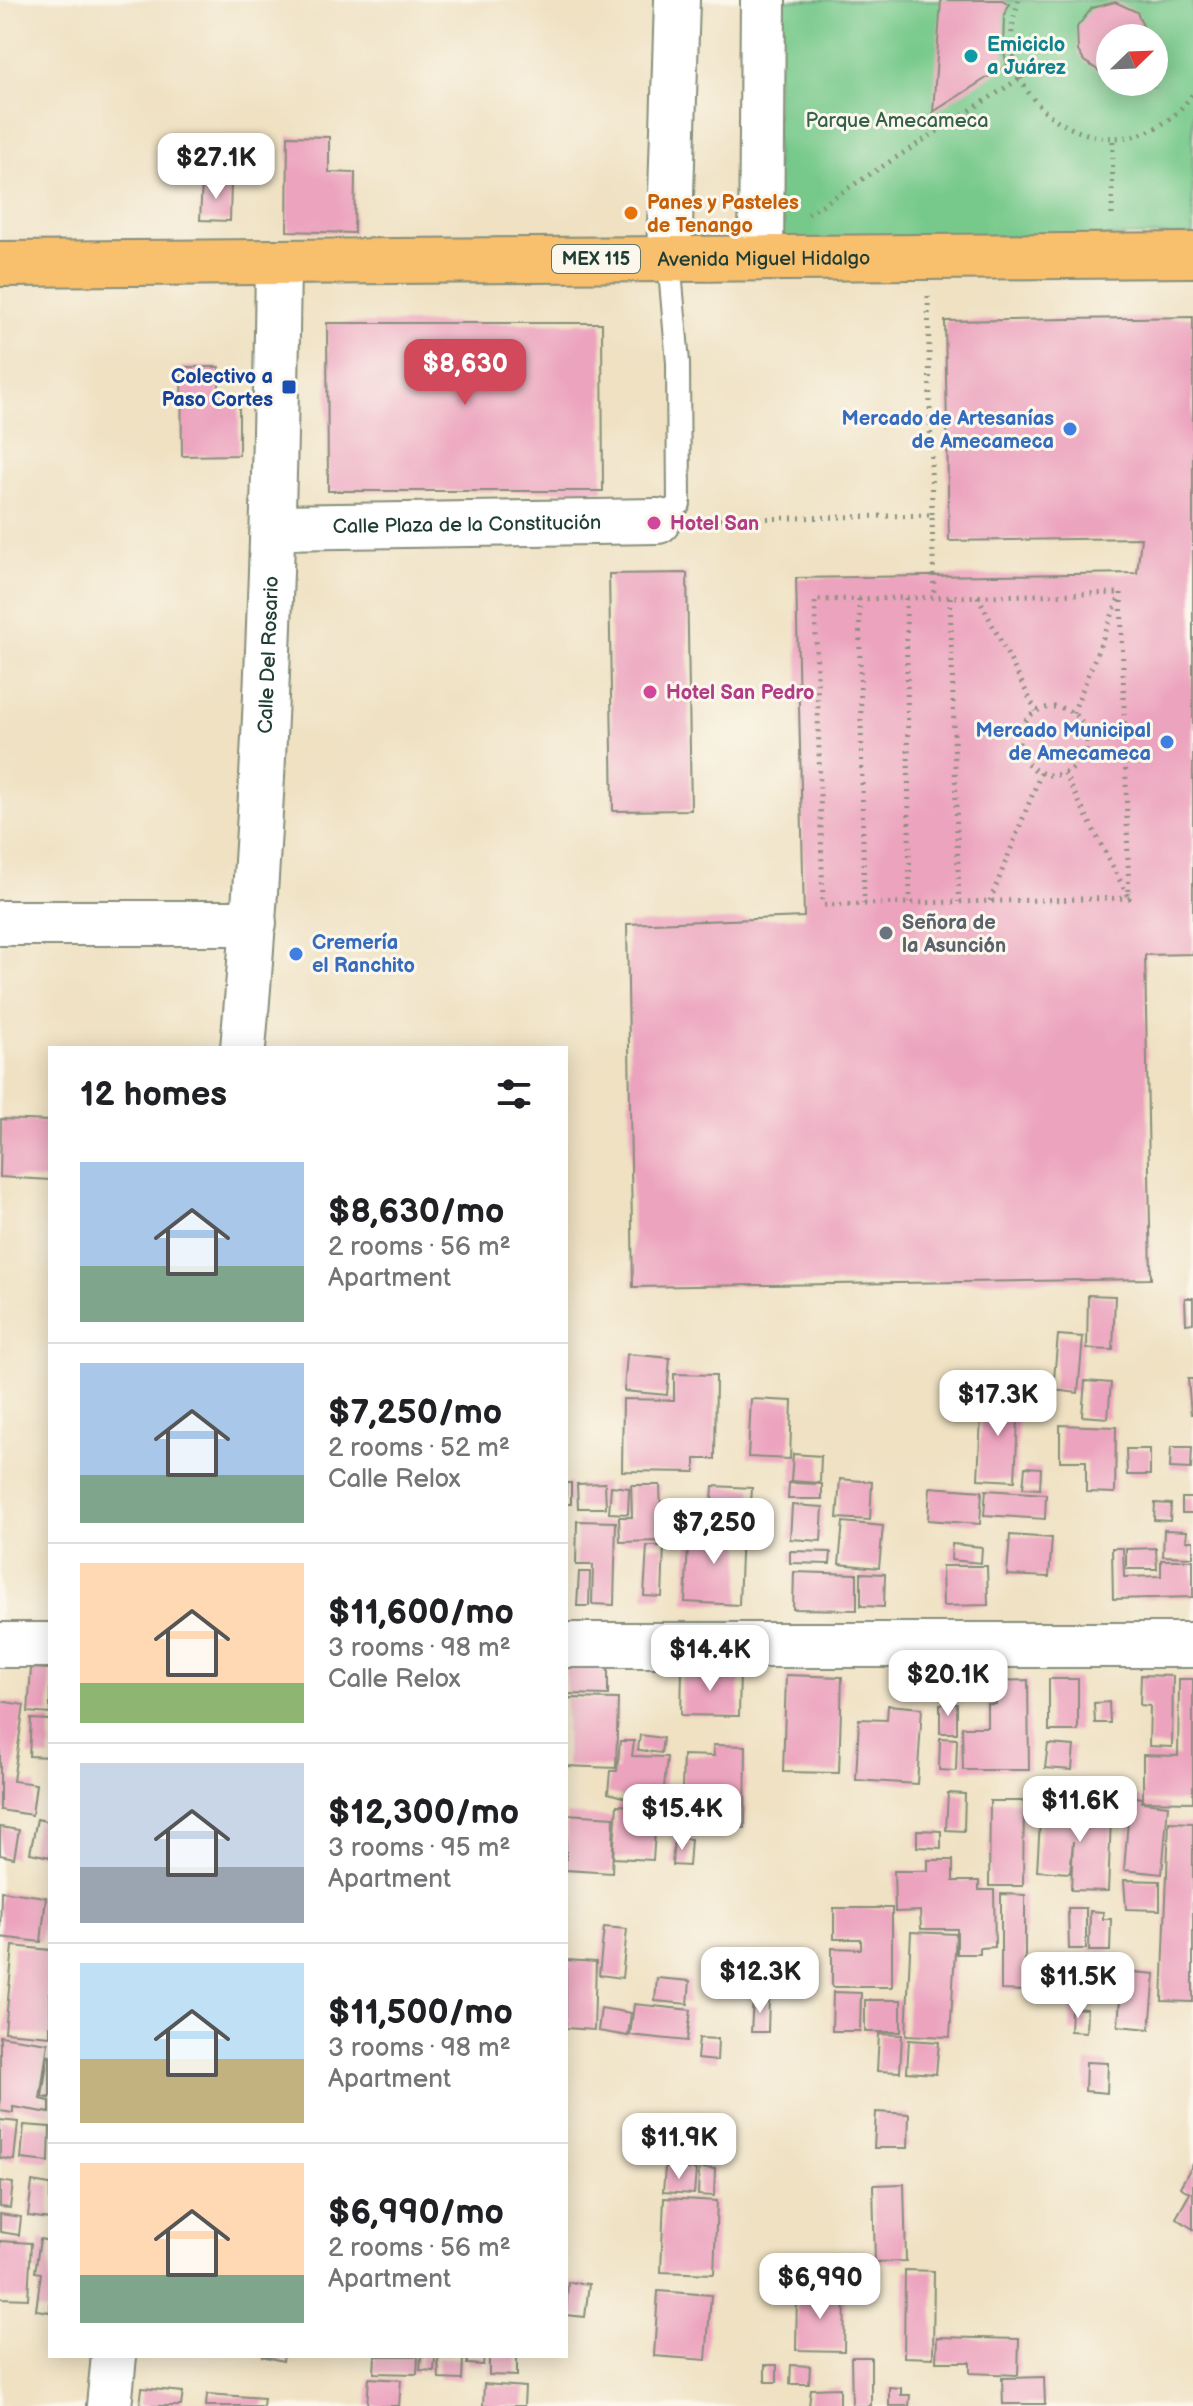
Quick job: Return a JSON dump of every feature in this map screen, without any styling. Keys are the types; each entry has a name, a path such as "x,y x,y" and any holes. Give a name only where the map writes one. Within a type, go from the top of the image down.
{"main road":[{"name":"Avenida Miguel Hidalgo","path":"0,264 1193,255"}],"street":[{"path":"669,259 677,0"},
{"path":"761,258 763,0"},
{"name":"Calle Del Rosario","path":"243,1046 254,923 275,527 278,262"},
{"name":"Calle Plaza de la Constitución","path":"275,527 668,512"},
{"path":"0,923 254,923"},
{"path":"0,1645 48,1645"},
{"path":"568,1645 1193,1645"},
{"path":"109,2406 114,2358"}],"lane":[{"path":"668,512 678,363 669,259"}],"path":[{"path":"1019,0 1012,17 1011,49 1019,79 1035,103 1058,122 1084,134 1113,138 1140,133 1164,122 1185,105 1193,93"},
{"path":"804,217 1019,79"},
{"path":"1111,256 1113,138"},
{"path":"1097,214 1126,213"},
{"path":"927,257 934,598"},
{"path":"668,512 932,515"},
{"path":"1121,593 815,600 823,905 1129,898"},
{"path":"1073,713 1121,593"},
{"path":"1121,593 1129,898"},
{"path":"978,596 1036,711"},
{"path":"950,597 959,902"},
{"path":"906,598 910,903"},
{"path":"859,599 864,904"},
{"path":"1053,706 1073,713 1086,730 1086,751 1073,769 1064,773 1041,773 1031,767 1019,746 1024,723 1036,711 1053,706"},
{"path":"990,901 1041,773"},
{"path":"1064,773 1129,898"}],"green space":[{"name":"Parque Amecameca","path":"777,0 1193,0 1193,235 775,242"}],"building":[{"name":"Emiciclo a Juárez","path":"941,0 1002,0 1009,4 1004,17 1003,48 1007,65 933,112"},
{"path":"1115,2 1137,12 1142,24 1096,24 1096,69 1084,61 1078,51 1077,27 1092,8"},
{"path":"288,136 329,137 329,172 355,173 354,233 287,231"},
{"path":"202,181 231,182 230,221 200,220"},
{"name":"Señora de la Asunción","path":"1193,317 1193,954 1145,955 1151,1279 633,1287 627,924 804,917 796,578 1137,573 1141,538 949,541 945,321"},
{"path":"327,323 602,323 603,491 328,491"},
{"path":"181,367 219,367 219,401 239,400 239,455 182,456"},
{"name":"Hotel San Pedro","path":"687,573 691,810 613,811 609,574"},
{"path":"1,1119 48,1121 48,1180 0,1177"},
{"path":"1088,1295 1115,1296 1113,1350 1087,1349"},
{"path":"1185,1298 1193,1298 1193,1323 1186,1324"},
{"path":"1058,1335 1083,1337 1078,1393 1053,1390"},
{"path":"627,1354 670,1358 667,1395 624,1391"},
{"path":"674,1374 716,1375 715,1459 695,1459 695,1472 622,1471 623,1399 674,1400"},
{"path":"1188,1379 1193,1379 1193,1414 1191,1414"},
{"path":"1085,1381 1111,1383 1108,1418 1082,1416"},
{"path":"982,1396 1019,1398 1015,1481 978,1479"},
{"path":"751,1399 792,1401 790,1459 748,1457"},
{"path":"1060,1425 1116,1427 1115,1493 1086,1492 1086,1461 1060,1461"},
{"path":"1171,1447 1192,1447 1191,1469 1170,1468"},
{"path":"1126,1449 1150,1449 1150,1475 1127,1475"},
{"path":"793,1454 821,1456 820,1483 791,1481"},
{"path":"1025,1467 1041,1468 1040,1489 1023,1488"},
{"path":"840,1479 872,1482 870,1520 837,1518"},
{"path":"568,1483 571,1483 571,1504 568,1504"},
{"path":"605,1483 606,1508 578,1508 577,1484"},
{"path":"789,1483 822,1484 822,1499 788,1499"},
{"path":"631,1485 660,1485 662,1541 620,1542 619,1517 632,1517"},
{"path":"611,1486 629,1488 628,1514 609,1513"},
{"path":"713,1486 752,1488 750,1520 711,1518"},
{"path":"930,1487 982,1491 980,1524 928,1520"},
{"path":"986,1490 1046,1494 1045,1519 984,1515"},
{"path":"1182,1498 1193,1498 1193,1513 1182,1513"},
{"path":"1155,1503 1171,1504 1170,1521 1154,1520"},
{"path":"792,1505 823,1507 821,1541 790,1539"},
{"path":"577,1521 616,1522 614,1605 592,1604 593,1565 576,1565"},
{"path":"843,1522 883,1526 879,1568 839,1564"},
{"path":"689,1526 742,1529 739,1605 685,1602"},
{"path":"1164,1530 1187,1531 1186,1541 1193,1541 1193,1557 1163,1556"},
{"path":"1010,1535 1052,1538 1049,1577 1007,1575"},
{"path":"952,1544 982,1547 981,1563 951,1560"},
{"path":"647,1546 664,1546 662,1597 644,1596"},
{"path":"1112,1548 1123,1548 1124,1577 1161,1576 1161,1560 1193,1560 1193,1597 1113,1599"},
{"path":"1156,1548 1157,1569 1126,1569 1126,1549"},
{"path":"790,1551 831,1552 830,1564 790,1563"},
{"path":"942,1566 987,1566 988,1605 943,1606"},
{"path":"579,1572 590,1572 589,1606 577,1606"},
{"path":"794,1572 857,1574 857,1610 793,1609"},
{"path":"861,1573 885,1574 884,1607 861,1606"},
{"path":"568,1666 608,1666 608,1695 568,1694"},
{"path":"31,1668 48,1669 48,1714 28,1712"},
{"path":"682,1669 740,1671 739,1716 681,1715"},
{"path":"786,1675 842,1677 839,1773 783,1772"},
{"path":"1141,1675 1173,1676 1172,1747 1149,1746 1150,1706 1140,1705"},
{"path":"1049,1679 1078,1679 1078,1731 1049,1731"},
{"path":"1179,1679 1193,1679 1193,1802 1143,1801 1143,1755 1178,1756"},
{"path":"1028,1680 1029,1770 963,1770 962,1727 987,1727 987,1704 996,1704 996,1681"},
{"path":"568,1698 618,1699 616,1768 568,1766"},
{"path":"0,1701 24,1705 13,1781 36,1784 32,1815 0,1810"},
{"path":"1109,1702 1110,1723 1095,1723 1094,1703"},
{"path":"940,1704 957,1704 957,1733 940,1733"},
{"path":"888,1705 922,1708 917,1784 856,1780 859,1719 887,1720"},
{"path":"31,1719 48,1720 48,1757 29,1756"},
{"path":"640,1735 663,1738 661,1753 638,1750"},
{"path":"940,1738 957,1739 956,1771 939,1770"},
{"path":"620,1741 634,1741 632,1756 667,1757 664,1788 651,1787 650,1796 633,1794 633,1800 608,1793 610,1771 617,1771"},
{"path":"1048,1744 1074,1746 1072,1770 1045,1768"},
{"path":"713,1745 746,1746 745,1828 681,1826 683,1755 714,1756"},
{"path":"1075,1792 1112,1794 1108,1891 1071,1890 1073,1841 1070,1873 1037,1871 1040,1822 1074,1824"},
{"path":"948,1793 965,1794 964,1831 946,1830"},
{"path":"1130,1796 1142,1798 1141,1802 1168,1805 1162,1874 1124,1870"},
{"path":"990,1801 1024,1801 1023,1886 989,1886"},
{"path":"617,1805 635,1806 634,1816 656,1818 653,1860 613,1858"},
{"path":"568,1814 614,1817 612,1873 568,1870"},
{"path":"37,1819 48,1822 48,1857 30,1853"},
{"path":"1169,1822 1193,1823 1193,2002 1162,2001"},
{"path":"0,1827 19,1830 14,1858 0,1855"},
{"path":"917,1830 941,1831 941,1848 917,1847"},
{"path":"674,1838 691,1839 689,1866 672,1865"},
{"path":"928,1860 953,1860 953,1881 979,1881 979,1890 994,1890 995,1947 980,1948 980,1954 957,1954 957,1929 921,1929 920,1911 895,1912 894,1871 928,1871"},
{"path":"1124,1880 1160,1881 1160,1910 1126,1909"},
{"path":"1,1891 46,1897 41,1942 0,1937"},
{"path":"1001,1894 1025,1895 1025,1991 1001,1990"},
{"path":"834,1908 892,1908 892,1987 832,1987 832,1948 861,1949 861,1939 834,1939"},
{"path":"1068,1908 1086,1908 1086,1949 1069,1949"},
{"path":"1090,1911 1103,1912 1103,1919 1111,1919 1110,1951 1089,1951"},
{"path":"604,1927 627,1929 622,1978 599,1975"},
{"path":"911,1932 956,1934 950,2037 906,2035"},
{"path":"13,1946 48,1950 48,2036 5,2032"},
{"path":"568,1960 596,1962 594,2030 568,2028"},
{"path":"1122,1971 1155,1974 1150,2029 1118,2026"},
{"path":"1088,1974 1102,1975 1101,1998 1085,1997"},
{"path":"657,1978 690,1981 688,2004 655,2001"},
{"path":"833,1992 861,1993 860,2031 832,2031"},
{"path":"753,1997 769,1998 768,2032 751,2032"},
{"path":"865,2000 901,2000 901,2032 865,2032"},
{"path":"634,2004 691,2010 687,2041 630,2035"},
{"path":"601,2008 631,2013 628,2036 598,2031"},
{"path":"1071,2008 1087,2009 1086,2032 1070,2031"},
{"path":"879,2034 902,2035 900,2072 877,2071"},
{"path":"0,2036 48,2043 40,2099 48,2101 48,2113 13,2107 13,2113 0,2111"},
{"path":"699,2038 718,2039 717,2061 697,2059"},
{"path":"909,2040 939,2042 936,2074 907,2072"},
{"path":"48,2055 48,2098 42,2097"},
{"path":"1086,2062 1108,2063 1107,2093 1085,2091"},
{"path":"876,2112 909,2114 908,2148 874,2148"},
{"path":"0,2120 18,2122 14,2160 0,2158"},
{"path":"24,2125 48,2127 48,2162 21,2159"},
{"path":"1193,2164 1193,2229 1176,2218 1190,2193 1180,2187"},
{"path":"665,2167 696,2170 694,2194 663,2192"},
{"path":"699,2168 715,2169 714,2196 698,2195"},
{"path":"0,2181 13,2183 10,2208 0,2207"},
{"path":"32,2182 48,2185 48,2219 28,2216"},
{"path":"904,2184 906,2261 875,2262 873,2185"},
{"path":"664,2198 717,2201 714,2274 661,2272"},
{"path":"0,2214 21,2217 19,2235 0,2232"},
{"path":"40,2239 48,2241 48,2312 36,2310 41,2273 35,2272"},
{"path":"0,2241 31,2243 28,2299 0,2298"},
{"path":"775,2258 789,2259 788,2283 775,2282"},
{"path":"905,2270 934,2271 933,2358 904,2357"},
{"path":"568,2282 589,2284 585,2317 568,2315"},
{"path":"658,2291 711,2295 706,2360 654,2356"},
{"path":"797,2291 845,2292 844,2351 796,2350"},
{"path":"937,2337 1019,2339 1018,2375 970,2373 970,2362 936,2362"},
{"path":"851,2357 871,2357 871,2406 852,2406"},
{"path":"375,2358 418,2358 417,2374 374,2373"},
{"path":"421,2358 435,2358 434,2371 420,2370"},
{"path":"438,2358 463,2359 462,2380 439,2379"},
{"path":"468,2358 484,2358 483,2365 467,2364"},
{"path":"489,2358 517,2358 517,2376 489,2375"},
{"path":"765,2365 777,2365 777,2382 765,2382"},
{"path":"791,2365 810,2366 809,2384 790,2384"},
{"path":"1044,2377 1045,2404 1003,2404 1002,2378"},
{"path":"369,2378 401,2380 399,2406 367,2406"},
{"path":"484,2384 525,2387 524,2406 483,2406"},
{"path":"889,2387 901,2388 901,2395 910,2395 909,2406 889,2406"},
{"path":"142,2388 183,2392 181,2406 140,2406"},
{"path":"840,2388 840,2406 809,2406 811,2389"},
{"path":"207,2394 264,2398 263,2406 206,2406"}],"place":[{"name":"Emiciclo a Juárez","path":"971,56"},
{"name":"Panes y Pasteles de Tenango","path":"631,213"},
{"name":"Colectivo a Paso Cortes","path":"289,387"},
{"name":"Mercado de Artesanías de Amecameca","path":"1070,429"},
{"name":"Hotel San","path":"654,523"},
{"name":"Hotel San Pedro","path":"650,692"},
{"name":"Mercado Municipal de Amecameca","path":"1167,742"},
{"name":"Señora de la Asunción","path":"886,933"},
{"name":"Cremería el Ranchito","path":"296,954"}]}
